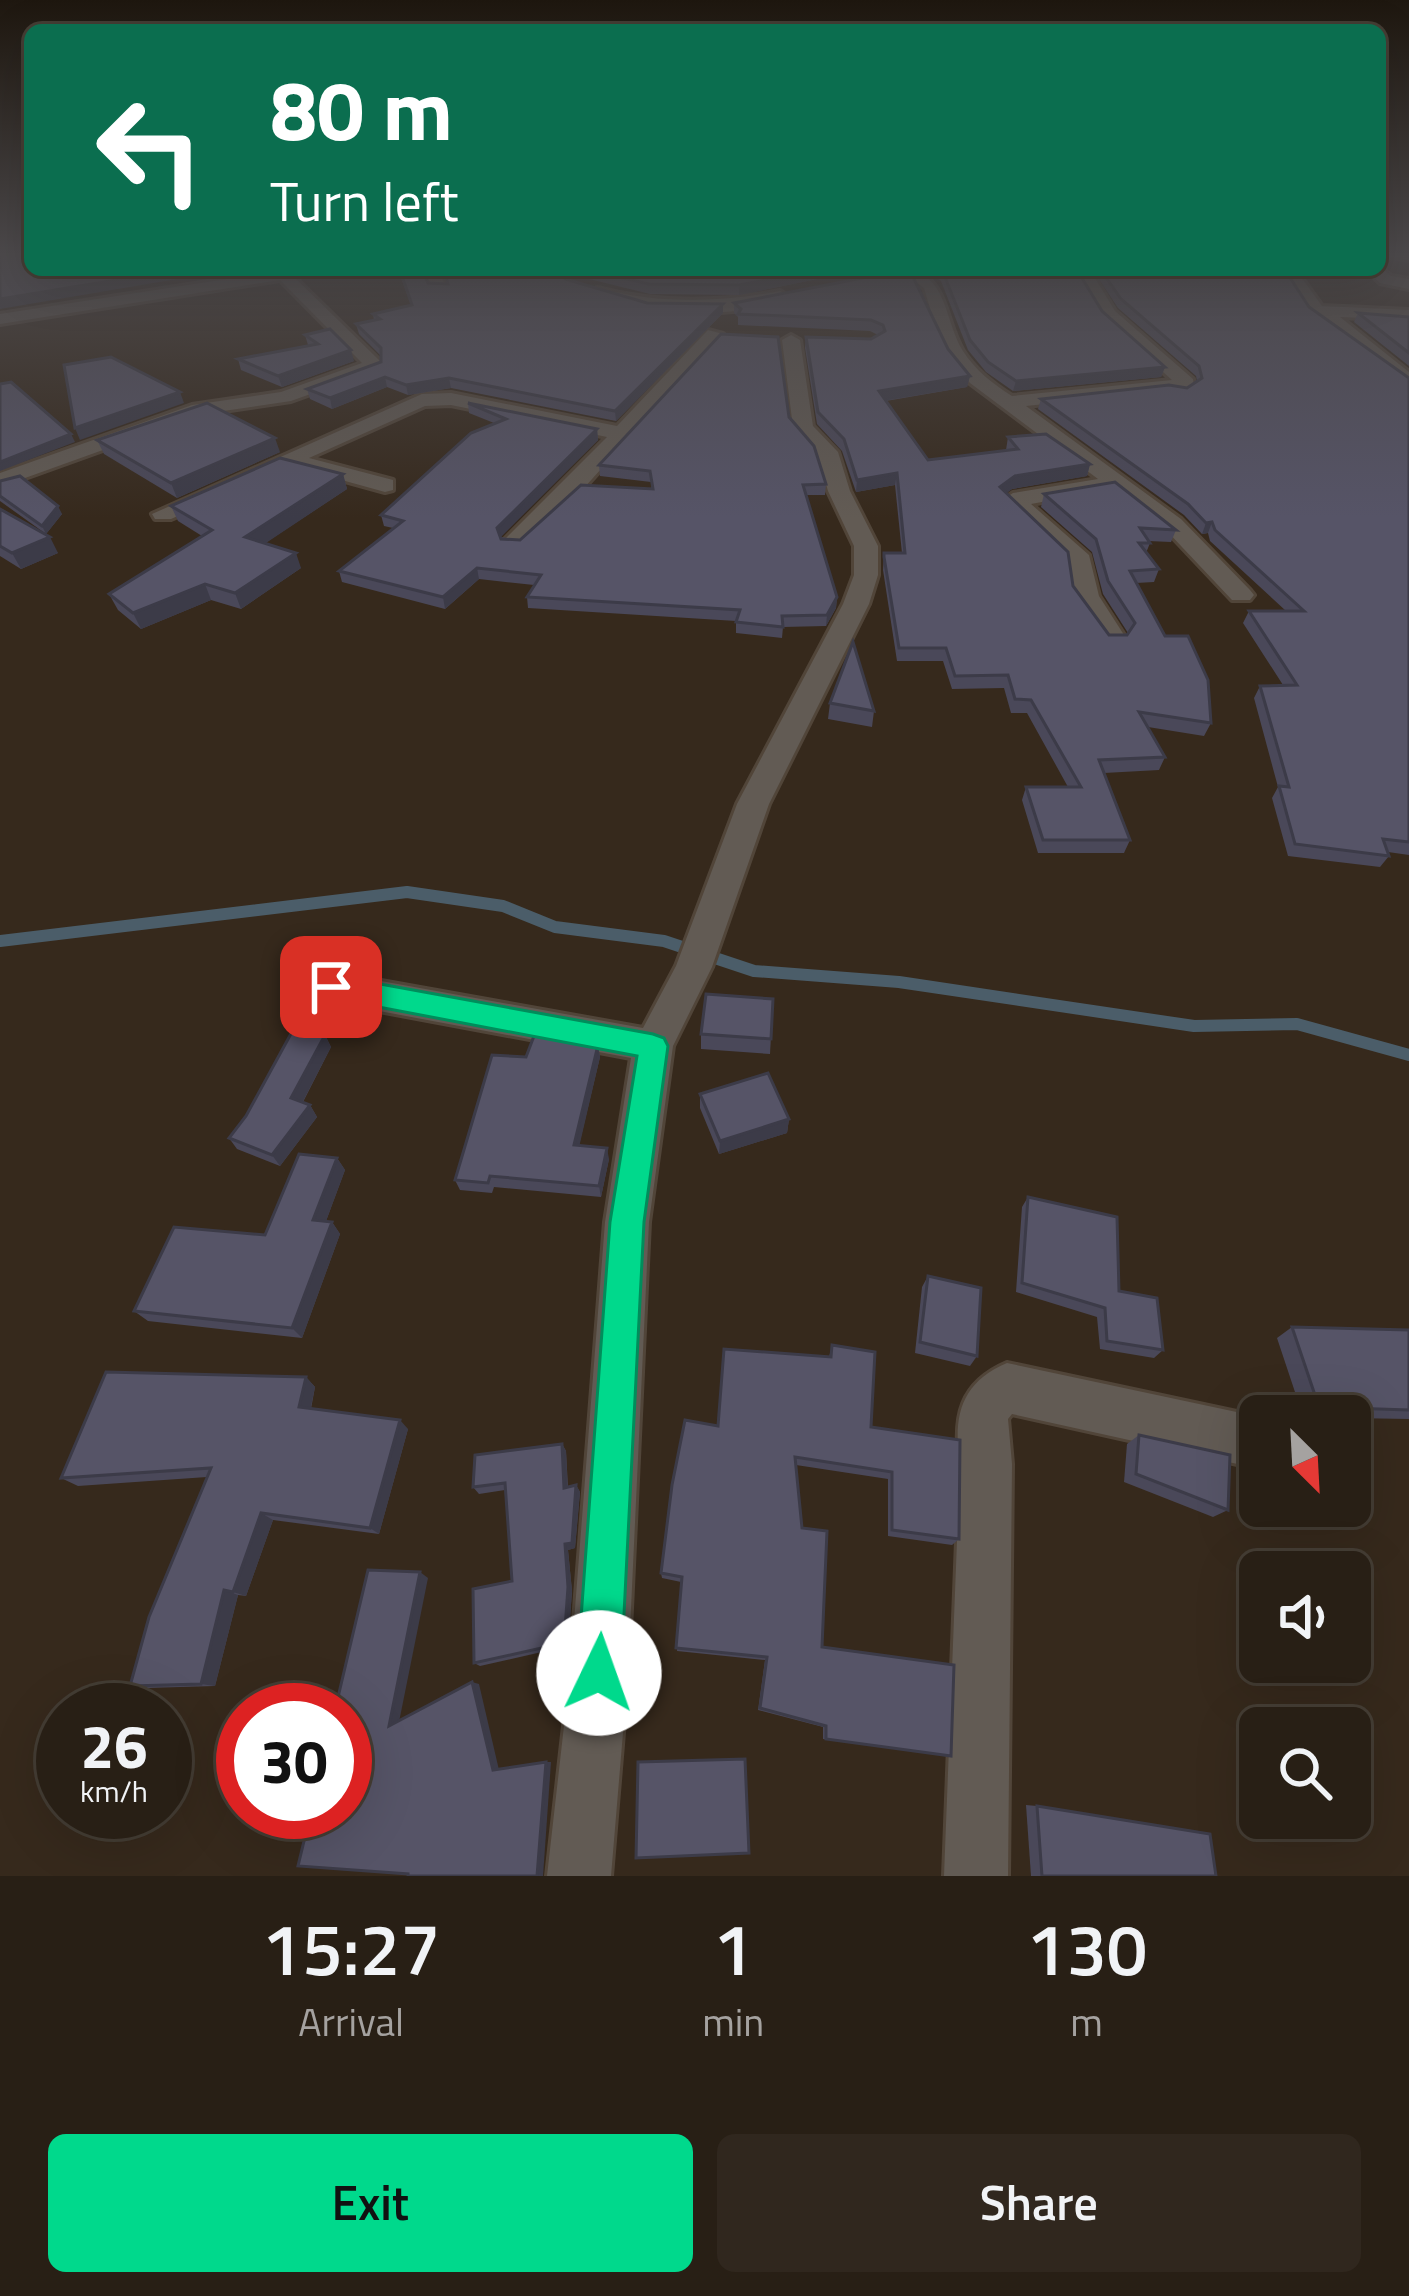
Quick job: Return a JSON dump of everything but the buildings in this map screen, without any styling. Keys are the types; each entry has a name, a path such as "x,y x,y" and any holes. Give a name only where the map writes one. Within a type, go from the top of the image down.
{"street":[{"path":"0,480 199,409 284,397 374,365 347,343"},
{"path":"514,542 586,486 619,434 716,343"},
{"path":"579,1876 599,1673 627,1222 653,1046 696,957 753,804 856,604 866,575 866,546 856,518 838,491 827,452 803,427 791,343"},
{"path":"947,343 1008,402 1173,524 1241,596"},
{"path":"1008,402 1186,386 1143,343"},
{"path":"1357,343 1409,380"},
{"path":"164,514 294,460 410,404 434,398 619,434"},
{"path":"294,460 385,484"},
{"path":"1113,638 1086,596 1080,560 1013,500 1116,482"},
{"path":"331,987 653,1046"},
{"path":"976,1876 986,1464 980,1423 983,1408 1006,1388 1239,1438"}],"waterway":[{"path":"0,941 407,892 503,906 555,927 664,941 754,971 899,982 1194,1026 1297,1024 1409,1055"}],"route":[{"path":"331,987 653,1046 627,1222 599,1673"}]}
